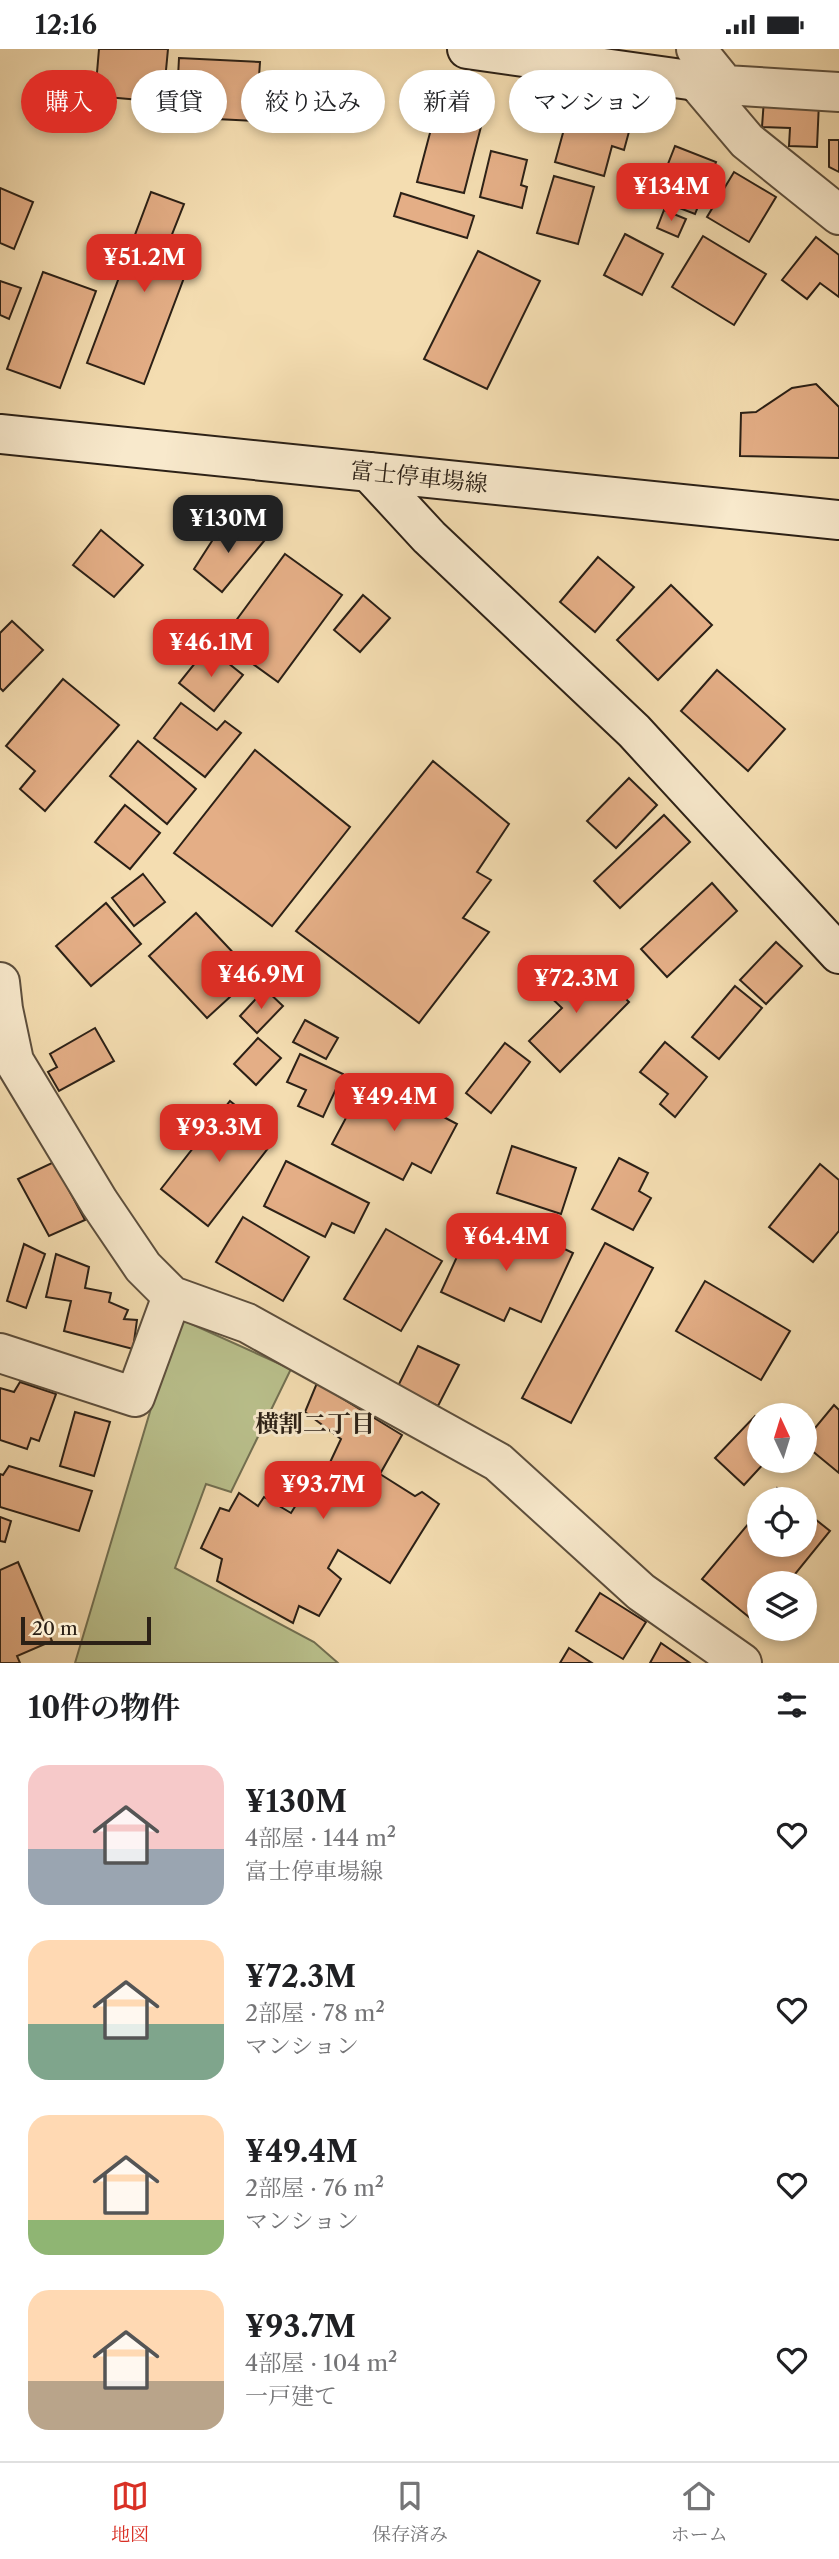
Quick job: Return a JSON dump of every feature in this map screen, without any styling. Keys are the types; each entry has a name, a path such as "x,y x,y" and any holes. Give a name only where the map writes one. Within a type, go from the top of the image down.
{"street":[{"path":"467,49 706,72 839,92"},
{"path":"706,72 747,141 839,215"},
{"name":"富士停車場線","path":"0,434 839,520"},
{"path":"369,472 429,537 634,731 839,954"},
{"path":"1,1000 14,1061 99,1202 144,1267 172,1296 247,1323 498,1462 641,1592 742,1663"},
{"path":"0,1353 135,1397 172,1296"}],"green space":[{"path":"178,1318 291,1369 231,1492 206,1484 175,1568 314,1642 338,1663 75,1663"}],"building":[{"path":"99,49 168,49 166,70 131,70 131,99 117,98 117,70 97,70"},
{"path":"179,58 260,62 259,70 241,70 241,120 227,120 227,70 178,70"},
{"path":"764,99 819,102 817,147 789,146 790,128 762,127"},
{"path":"430,133 479,133 464,193 417,182"},
{"path":"563,133 629,133 624,150 612,146 604,176 555,162"},
{"path":"829,140 839,140 839,172 829,167"},
{"path":"675,146 716,162 695,214 669,204 676,194 659,187"},
{"path":"491,151 527,160 521,185 527,187 522,208 480,197"},
{"path":"734,172 776,197 749,242 707,217"},
{"path":"554,176 594,187 578,244 537,233"},
{"path":"0,188 33,202 14,249 0,243"},
{"path":"151,192 184,204 171,237 196,246 144,384 87,363"},
{"path":"401,193 474,216 467,238 394,216"},
{"path":"664,210 686,219 678,237 657,228"},
{"path":"625,234 663,254 642,295 604,275"},
{"path":"703,236 766,274 734,325 672,287"},
{"path":"816,237 839,255 839,297 820,283 807,299 782,280"},
{"path":"478,251 540,281 487,389 424,359"},
{"path":"43,272 96,291 60,388 7,369"},
{"path":"0,281 21,288 9,319 0,315"},
{"path":"816,384 839,407 839,458 740,456 741,413 756,412 792,388"},
{"path":"221,527 248,527 264,541 222,592 194,569"},
{"path":"101,530 143,565 114,597 73,565"},
{"path":"285,554 342,595 278,682 221,641"},
{"path":"598,557 634,587 595,632 560,602"},
{"path":"671,585 712,625 658,680 617,640"},
{"path":"363,595 390,618 360,652 334,630"},
{"path":"12,621 43,650 3,691 0,688 0,633"},
{"path":"208,647 243,675 214,711 179,683"},
{"path":"717,670 785,729 748,771 681,711"},
{"path":"63,679 119,725 45,811 20,789 35,771 6,746"},
{"path":"181,703 217,730 225,721 241,733 205,777 154,738"},
{"path":"138,741 196,789 167,824 110,776"},
{"path":"255,750 350,827 272,926 174,853"},
{"path":"433,761 509,824 477,872 491,880 463,918 489,932 419,1023 296,931"},
{"path":"629,778 657,805 616,848 587,821"},
{"path":"125,805 160,833 130,869 95,842"},
{"path":"664,815 690,842 620,908 594,881"},
{"path":"143,874 165,902 134,926 112,898"},
{"path":"712,883 737,911 667,977 641,949"},
{"path":"106,903 141,944 91,986 56,946"},
{"path":"196,913 254,975 207,1018 149,956"},
{"path":"776,942 802,966 766,1004 740,980"},
{"path":"570,961 597,987 605,978 629,1002 560,1072 529,1041 562,1008 542,989"},
{"path":"735,986 762,1008 719,1059 692,1037"},
{"path":"265,989 283,1006 257,1033 240,1016"},
{"path":"305,1020 338,1038 326,1059 293,1042"},
{"path":"95,1028 114,1061 59,1091 48,1072 57,1067 50,1054"},
{"path":"258,1038 281,1058 256,1085 234,1064"},
{"path":"665,1042 707,1077 675,1117 660,1104 668,1094 640,1072"},
{"path":"505,1043 530,1062 491,1113 466,1093"},
{"path":"300,1054 343,1074 323,1117 298,1106 306,1090 287,1082"},
{"path":"363,1086 394,1102 398,1093 457,1124 431,1173 412,1163 403,1180 332,1144"},
{"path":"230,1101 276,1138 208,1226 161,1189"},
{"path":"512,1146 576,1168 561,1214 497,1193"},
{"path":"619,1158 648,1173 639,1191 651,1198 633,1230 592,1209"},
{"path":"286,1161 369,1203 354,1233 332,1223 325,1237 264,1206"},
{"path":"54,1162 85,1220 49,1236 18,1179"},
{"path":"820,1164 839,1180 839,1231 813,1262 769,1227"},
{"path":"243,1217 309,1257 283,1301 216,1262"},
{"path":"475,1217 544,1248 548,1241 573,1253 541,1322 510,1308 504,1321 441,1292"},
{"path":"386,1229 442,1261 401,1331 344,1299"},
{"path":"605,1243 653,1268 571,1423 522,1398"},
{"path":"24,1244 45,1254 26,1308 7,1301"},
{"path":"56,1254 89,1267 85,1288 111,1293 109,1302 128,1310 124,1319 137,1320 133,1349 64,1331 71,1301 46,1297"},
{"path":"705,1281 790,1331 761,1380 676,1331"},
{"path":"418,1346 459,1365 438,1406 398,1386"},
{"path":"20,1382 56,1394 39,1441 31,1438 27,1449 0,1440 0,1388 14,1392"},
{"path":"317,1383 402,1435 380,1474 415,1496 422,1492 439,1504 390,1583 338,1550 328,1568 341,1579 319,1616 299,1606 293,1623 217,1581 222,1559 201,1548 220,1508 229,1511 239,1493 258,1506 264,1497 291,1513 301,1497 311,1503 341,1439 305,1412"},
{"path":"834,1405 839,1410 839,1473 817,1455 817,1426"},
{"path":"75,1412 110,1422 94,1476 60,1466"},
{"path":"747,1424 747,1473 755,1473 744,1485 715,1458"},
{"path":"9,1466 92,1491 79,1531 0,1507 0,1474 3,1475"},
{"path":"0,1517 11,1521 5,1542 0,1541"},
{"path":"817,1521 830,1531 817,1547"},
{"path":"747,1525 747,1557 809,1557 798,1571 747,1571 747,1616 702,1579"},
{"path":"18,1562 52,1641 17,1656 20,1663 0,1663 0,1570"},
{"path":"600,1593 646,1622 623,1659 576,1631"},
{"path":"661,1643 690,1663 650,1663"},
{"path":"569,1648 592,1663 560,1663"}],"district":[{"name":"横割二丁目","path":"315,1423"}]}
